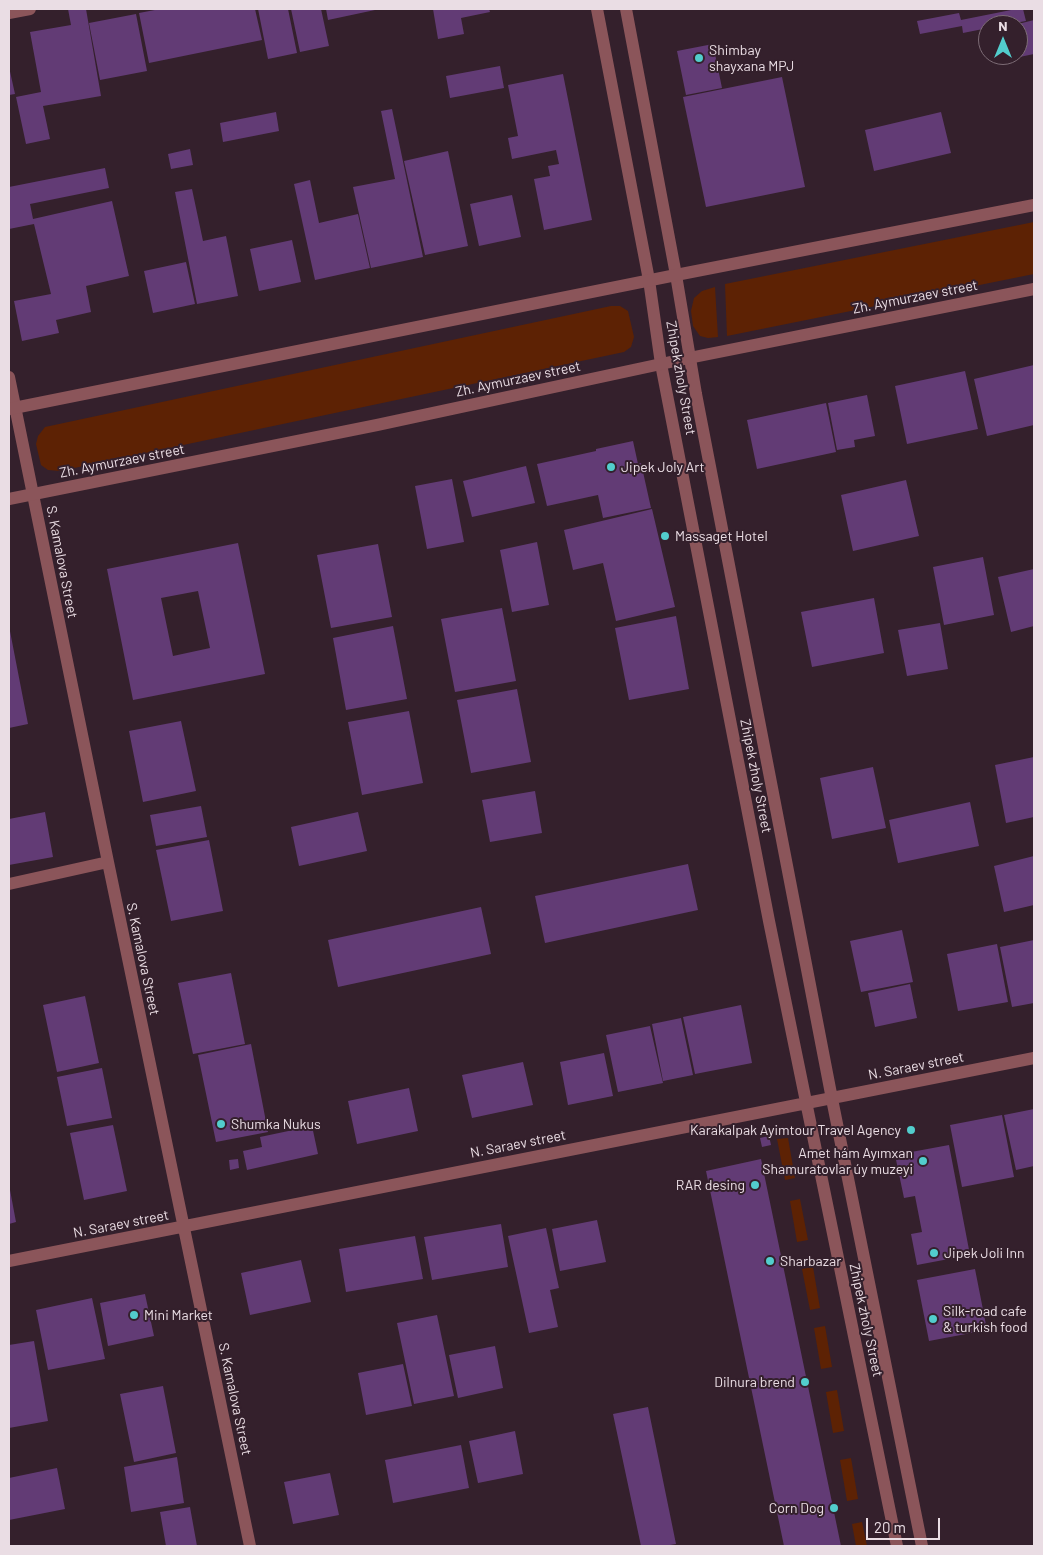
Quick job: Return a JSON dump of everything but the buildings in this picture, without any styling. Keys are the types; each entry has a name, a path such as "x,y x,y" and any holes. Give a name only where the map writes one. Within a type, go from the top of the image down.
{"street":[{"path":"9,13 30,9"},
{"name":"Zhipek zholy Street","path":"597,9 649,280 661,364 769,921 897,1546"},
{"name":"Zhipek zholy Street","path":"626,9 676,274 689,358 832,1098 922,1546"},
{"path":"12,409 676,274 1034,205"},
{"name":"Zh. Aymurzaev street","path":"9,499 368,427 689,358 1034,289"},
{"name":"S. Kamalova Street","path":"9,377 12,409 33,494 250,1546"},
{"path":"9,884 108,862"},
{"name":"N. Saraev street","path":"9,1261 672,1128 807,1104 1034,1058"}],"shaded area":[{"path":"1034,222 1034,274 727,336 725,284"},
{"path":"715,287 718,337 708,338 700,336 693,326 691,311 694,298 702,291"},
{"path":"611,306 620,306 628,311 634,337 631,347 624,352 60,471 48,470 41,465 36,444 38,436 45,427"},
{"path":"788,1138 795,1178 785,1180 777,1139"},
{"path":"800,1199 808,1240 797,1242 790,1201"},
{"path":"813,1267 820,1308 810,1310 802,1269"},
{"path":"825,1326 832,1367 821,1369 814,1328"},
{"path":"837,1390 844,1431 833,1433 826,1392"},
{"path":"851,1458 858,1499 847,1501 840,1460"},
{"path":"862,1522 867,1546 856,1546 852,1524"}],"place":[{"name":"Shimbay shayxana MPJ","path":"699,58"},
{"name":"Jipek Joly Art","path":"611,467"},
{"name":"Massaget Hotel","path":"665,536"},
{"name":"Shumka Nukus","path":"221,1124"},
{"name":"Karakalpak Ayimtour Travel Agency","path":"911,1130"},
{"name":"Amet hám Ayımxan Shamuratovlar úy muzeyi","path":"923,1161"},
{"name":"RAR desing","path":"755,1185"},
{"name":"Jipek Joli Inn","path":"934,1253"},
{"name":"Sharbazar","path":"770,1261"},
{"name":"Mini Market","path":"134,1315"},
{"name":"Silk-road cafe & turkish food","path":"933,1319"},
{"name":"Dilnura brend","path":"805,1382"},
{"name":"Corn Dog","path":"834,1508"}]}
